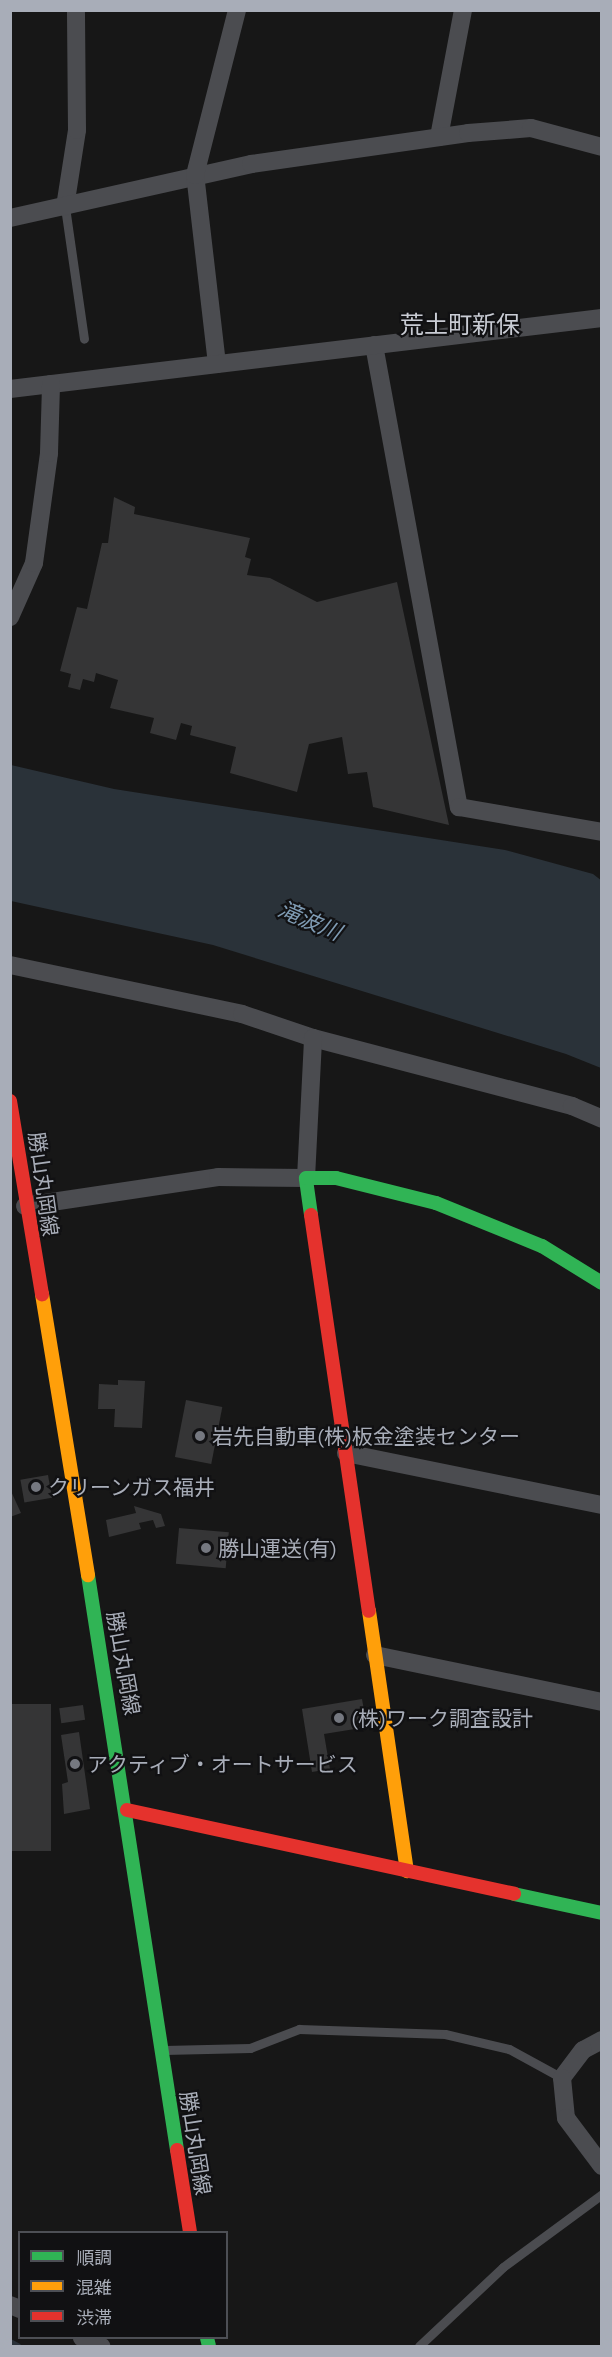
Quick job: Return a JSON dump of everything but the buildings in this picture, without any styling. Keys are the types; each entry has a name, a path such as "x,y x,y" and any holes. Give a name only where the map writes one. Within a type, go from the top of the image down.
{"street":[{"path":"65,207 77,130 76,10"},
{"path":"217,364 195,175 237,10"},
{"path":"439,137 463,10"},
{"path":"10,218 195,175 439,137 531,128 602,147"},
{"path":"10,389 602,318"},
{"path":"374,345 459,807 602,832"},
{"path":"10,617 34,563 49,453 51,384"},
{"path":"10,966 242,1014 313,1038 572,1106 602,1119"},
{"path":"313,1038 306,1178 407,1871"},
{"name":"勝山丸岡線","path":"10,1101 25,1206 127,1810 159,2050 190,2231"},
{"path":"25,1206 218,1177 336,1178 436,1203 542,1246 602,1283"},
{"path":"346,1453 602,1505"},
{"path":"375,1655 602,1702"},
{"path":"127,1810 602,1913"},
{"path":"602,2040 583,2050 562,2078 566,2118 602,2166"},
{"path":"86,2339 101,2346"}],"lane":[{"path":"65,207 84,339"},
{"path":"159,2050 250,2048 299,2029 445,2034 509,2049 562,2078"},
{"path":"419,2346 502,2267 602,2194"}],"water":[{"name":"滝波川","path":"11,765 114,789 505,850 593,874 602,881 601,1068 566,1054 213,945 11,901"}],"waterway":[{"path":"10,2342 18,2346"}],"traffic: fast":[{"path":"311,1215 306,1178 336,1178 436,1203 542,1246 602,1283"},
{"path":"88,1575 177,2150"},
{"path":"514,1894 602,1913"},
{"path":"207,2339 209,2346"}],"traffic: slow":[{"path":"42,1294 88,1575"},
{"path":"369,1611 407,1871"}],"traffic: jam":[{"path":"10,1101 42,1294"},
{"path":"311,1215 369,1611"},
{"path":"127,1810 514,1894"},
{"path":"177,2150 190,2231"}],"place":[{"name":"岩先自動車(株)板金塗装センター","path":"200,1436"},
{"name":"クリーンガス福井","path":"36,1487"},
{"name":"勝山運送(有)","path":"206,1548"},
{"name":"(株)ワーク調査設計","path":"339,1718"},
{"name":"アクティブ・オートサービス","path":"75,1764"}],"district":[{"name":"荒土町新保","path":"460,325"}]}
